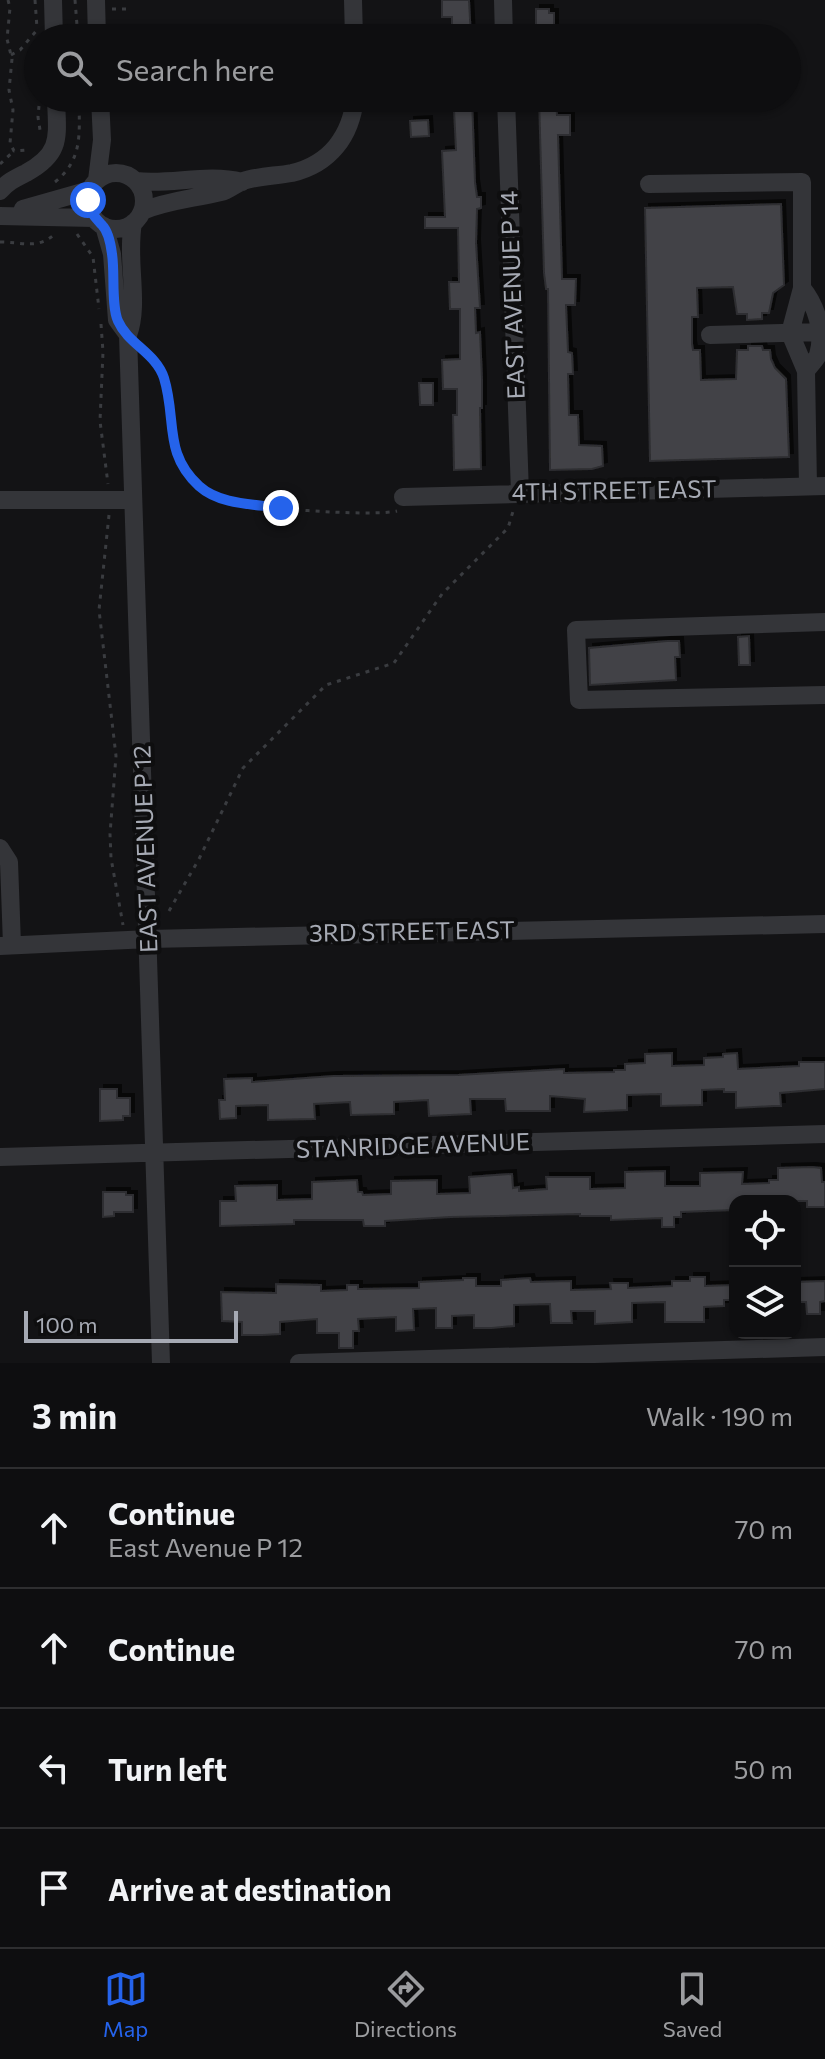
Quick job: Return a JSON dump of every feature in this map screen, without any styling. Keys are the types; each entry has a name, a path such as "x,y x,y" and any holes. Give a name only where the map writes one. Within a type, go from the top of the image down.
{"street":[{"path":"50,24 53,0"},
{"path":"353,0 354,24"},
{"path":"503,0 504,24"},
{"path":"0,191 8,183 44,163 53,152 57,136 56,112"},
{"path":"99,222 89,209 102,140 101,112"},
{"path":"0,216 99,222 119,229 170,201 225,192 242,182 294,172 326,159 341,142 354,112"},
{"name":"EAST AVENUE P 14","path":"506,112 520,493"},
{"path":"0,216 93,185 113,173 130,176 136,181 143,196 137,217"},
{"path":"136,181 153,183 223,177 242,182"},
{"path":"649,184 802,182 802,288 790,333 806,371 816,486"},
{"name":"EAST AVENUE P 12","path":"137,217 129,252 134,321 128,335 161,1363"},
{"name":"EAST AVENUE P 12","path":"99,222 112,254 117,320 128,335"},
{"path":"802,288 816,305 822,332 819,354 806,371"},
{"path":"710,335 822,332"},
{"name":"4TH STREET EAST","path":"403,497 816,486"},
{"path":"0,500 133,500"},
{"path":"825,622 576,630 579,700 825,695"},
{"path":"0,848 9,862 6,946"},
{"name":"3RD STREET EAST","path":"6,946 149,939 825,924"},
{"name":"STANRIDGE AVENUE","path":"0,1157 825,1134"},
{"path":"299,1363 825,1347"}],"path":[{"path":"8,0 9,90 13,110 10,143 14,151"},
{"path":"35,0 46,24"},
{"path":"75,0 77,24"},
{"path":"104,5 131,9"},
{"path":"66,24 86,18"},
{"path":"11,55 24,47"},
{"path":"39,112 41,133"},
{"path":"55,182 65,174 77,156 79,112"},
{"path":"0,164 14,151 34,149"},
{"path":"0,242 39,244 58,231"},
{"path":"75,231 93,257 103,352 100,421 110,500 99,610 116,756 111,858 124,940"},
{"path":"128,335 156,362 164,378 173,448 184,471 202,489 221,499 251,504 369,512 394,512 398,510 403,497"},
{"path":"169,911 199,859 243,768 326,685 394,663 442,594 508,528 520,493"}],"building":[{"path":"442,0 469,0 470,24 452,24 452,17 442,17"},
{"path":"536,9 549,9 549,13 554,13 554,24 536,24"},
{"path":"454,112 472,112 475,183 477,197 481,197 481,208 477,209 476,243 480,308 475,308 476,333 480,332 482,379 481,469 454,470 453,415 457,415 457,389 443,389 442,360 460,359 460,309 450,309 449,282 459,282 458,228 425,228 425,217 445,217 442,151 456,150"},
{"path":"539,112 557,112 557,115 570,115 570,135 558,135 562,279 576,279 575,305 566,305 568,352 572,353 573,374 568,374 569,415 578,415 579,445 602,446 603,466 550,470 548,289 544,273"},
{"path":"428,120 429,136 411,137 410,121"},
{"path":"781,204 784,285 773,293 769,313 762,313 762,319 747,320 747,314 737,314 733,287 697,288 698,317 692,317 692,344 693,350 700,350 701,380 736,379 737,350 762,346 763,350 770,350 775,368 786,379 789,457 650,461 645,208"},
{"path":"419,383 433,383 433,405 420,405"},
{"path":"749,636 750,665 739,665 738,637"},
{"path":"679,641 680,657 675,657 676,680 590,685 589,648"},
{"path":"672,1053 672,1066 704,1065 704,1058 737,1053 738,1069 825,1062 825,1089 780,1093 781,1106 736,1108 736,1092 724,1092 724,1089 702,1090 702,1105 661,1106 661,1094 627,1095 627,1110 584,1112 585,1099 550,1096 550,1111 506,1111 505,1099 470,1099 471,1114 429,1116 428,1100 394,1102 394,1114 351,1115 350,1102 314,1104 315,1119 268,1120 268,1105 236,1106 236,1118 220,1119 219,1100 225,1100 224,1079 252,1078 252,1082 333,1076 458,1075 564,1069 564,1073 614,1072 625,1070 625,1064 645,1063 645,1054"},
{"path":"100,1089 117,1089 117,1098 130,1098 130,1116 123,1116 123,1120 100,1121"},
{"path":"778,1168 821,1168 822,1182 825,1182 825,1207 807,1207 807,1201 801,1201 801,1195 729,1195 729,1210 681,1212 681,1217 674,1217 674,1227 662,1227 662,1218 611,1220 611,1216 580,1214 385,1221 385,1226 364,1226 363,1220 294,1220 294,1224 220,1226 220,1201 236,1201 235,1186 277,1185 277,1200 312,1199 312,1182 357,1180 358,1192 363,1195 391,1194 391,1181 437,1180 437,1194 470,1193 469,1177 495,1175 512,1174 513,1188 519,1187 519,1191 547,1189 546,1177 590,1177 590,1189 625,1188 625,1172 665,1171 665,1186 700,1186 700,1173 743,1172 742,1184 769,1183 769,1180 778,1180"},
{"path":"103,1192 133,1195 133,1212 114,1212 114,1216 103,1217"},
{"path":"690,1277 705,1277 705,1286 729,1285 729,1300 724,1300 724,1306 704,1307 704,1322 665,1322 665,1302 632,1303 632,1322 595,1324 595,1311 571,1311 572,1323 551,1323 550,1304 514,1305 514,1326 492,1328 474,1328 474,1315 452,1316 452,1328 436,1328 436,1308 413,1309 414,1330 396,1331 396,1317 358,1319 359,1331 353,1331 353,1348 339,1348 339,1333 317,1333 317,1319 280,1322 280,1334 263,1335 242,1335 242,1322 222,1321 221,1292 276,1293 276,1284 321,1285 321,1291 347,1290 347,1285 358,1285 358,1289 419,1288 419,1282 463,1278 476,1278 476,1286 501,1286 501,1280 530,1278 531,1282 571,1281 571,1290 611,1289 610,1283 628,1283 628,1288 672,1286 672,1281 690,1281"},
{"path":"825,1281 825,1301 820,1302 820,1314 807,1314 806,1302 801,1302 801,1282"}],"route":[{"path":"88,200 94,218 104,226 112,254 117,320 156,362 164,378 173,448 184,471 202,489 221,499 281,508"}]}
